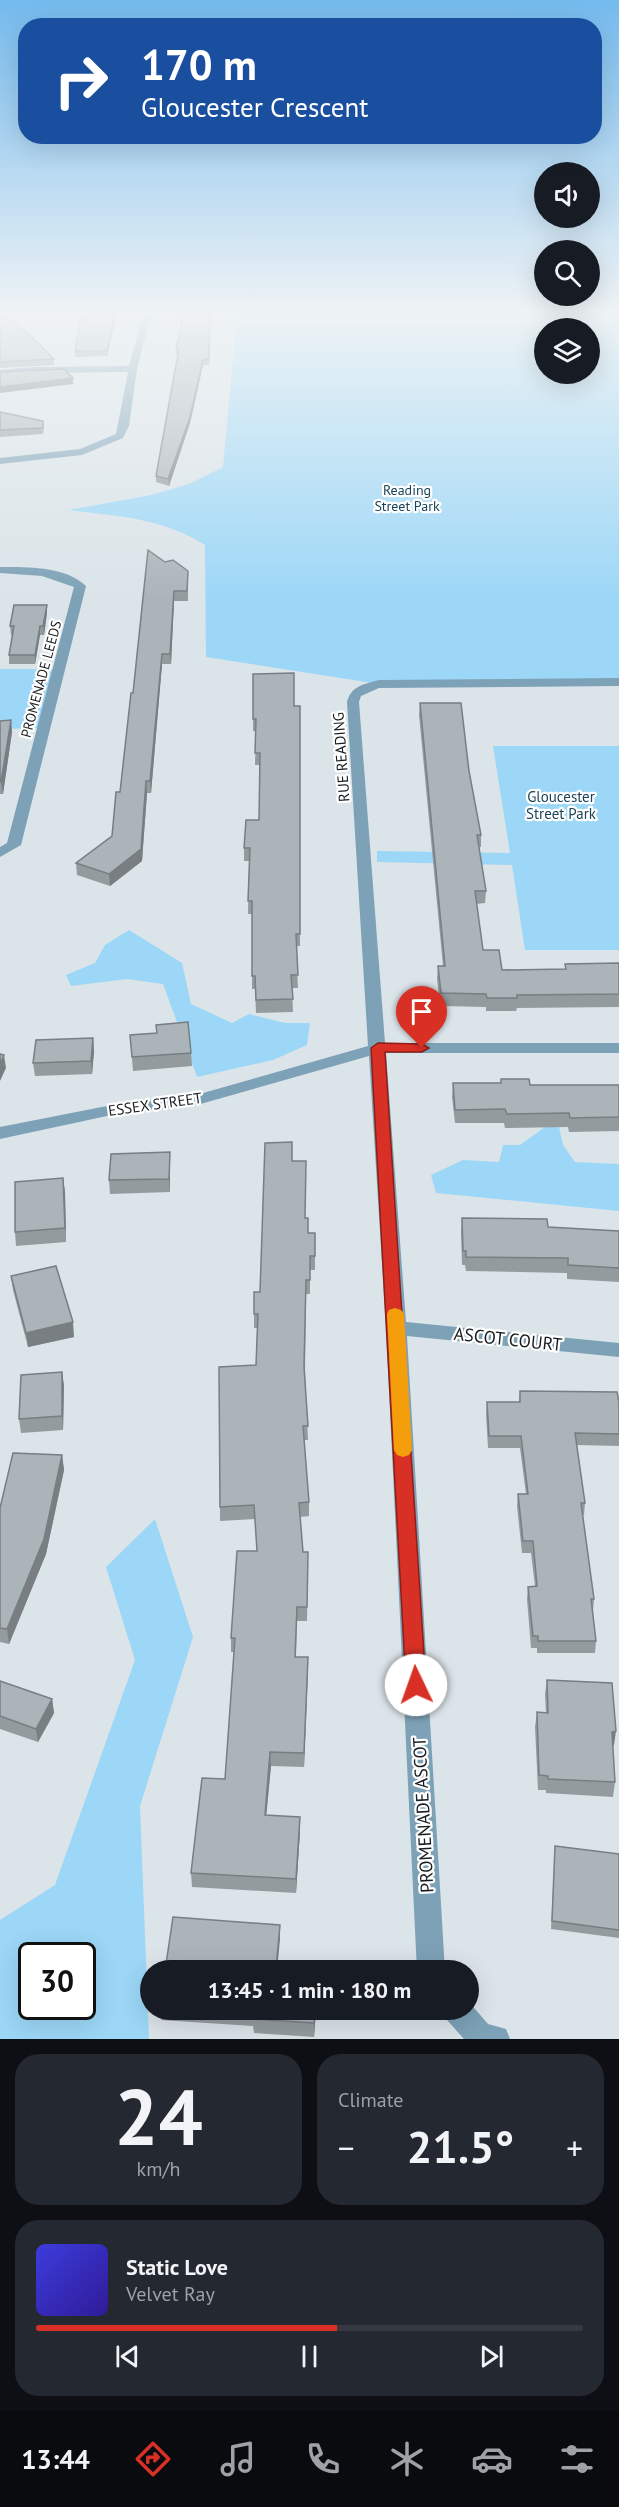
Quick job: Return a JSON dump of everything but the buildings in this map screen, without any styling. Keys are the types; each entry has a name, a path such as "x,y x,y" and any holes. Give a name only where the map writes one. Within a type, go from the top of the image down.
{"street":[{"path":"0,461 82,452 120,436 127,409"},
{"name":"PROMENADE LEEDS","path":"0,570 51,573 65,577 80,586 14,845 0,853"},
{"name":"RUE READING","path":"378,1048 353,702 355,694 364,688 379,684 619,682"},
{"name":"ESSEX STREET","path":"0,1133 107,1111 197,1100 378,1048 619,1048"},
{"name":"PROMENADE ASCOT","path":"378,1048 396,1328 430,1960"},
{"name":"ASCOT COURT","path":"396,1328 619,1350"},
{"path":"467,2020 481,2037 496,2039"}],"green space":[{"name":"Reading Street Park","path":"228,409 619,409 619,682 379,684 206,657 205,545 156,523 69,510 151,495 189,484 223,467"},
{"path":"0,669 59,669 44,728 0,729"},
{"name":"Gloucester Street Park","path":"493,746 619,746 619,950 525,950 512,865 377,862 377,851 510,853"},
{"path":"129,930 182,963 191,1004 232,1023 249,1014 285,1023 310,1023 307,1045 273,1060 197,1077 163,984 127,979 71,986 66,975 95,963 105,945"},
{"path":"558,1122 563,1145 575,1162 619,1164 619,1211 436,1193 431,1175 463,1160 499,1162 503,1145 520,1145 549,1124"},
{"path":"155,1519 193,1637 140,1806 146,1960 140,1960 140,2020 148,2020 149,2039 0,2039 0,1920 55,1885 135,1660 106,1567"}],"slow traffic":[{"path":"395,1314 403,1450"}],"route":[{"path":"416,1685 378,1048 422,1048"}]}
